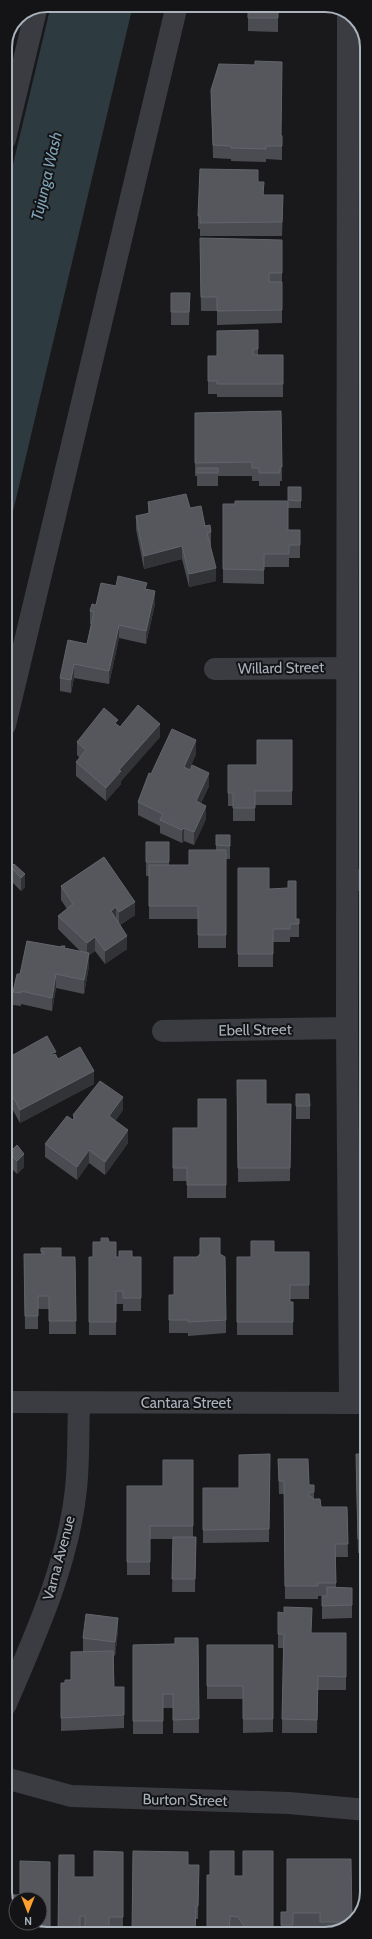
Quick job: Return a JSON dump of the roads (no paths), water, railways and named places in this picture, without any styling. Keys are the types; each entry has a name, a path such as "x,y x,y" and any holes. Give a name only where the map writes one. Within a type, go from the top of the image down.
{"street":[{"path":"12,695 175,12"},
{"path":"12,110 35,14"},
{"path":"348,21 347,668 357,880 347,1028 358,1403"},
{"name":"Willard Street","path":"215,669 347,668"},
{"name":"Ebell Street","path":"163,1032 347,1028"},
{"name":"Cantara Street","path":"12,1402 358,1403"},
{"name":"Varna Avenue","path":"12,1689 49,1600 65,1544 76,1489 79,1403"},
{"name":"Burton Street","path":"12,1780 71,1796 289,1803 360,1809"}],"water":[{"name":"Tujunga Wash","path":"49,12 131,12 12,515 12,169"}]}
